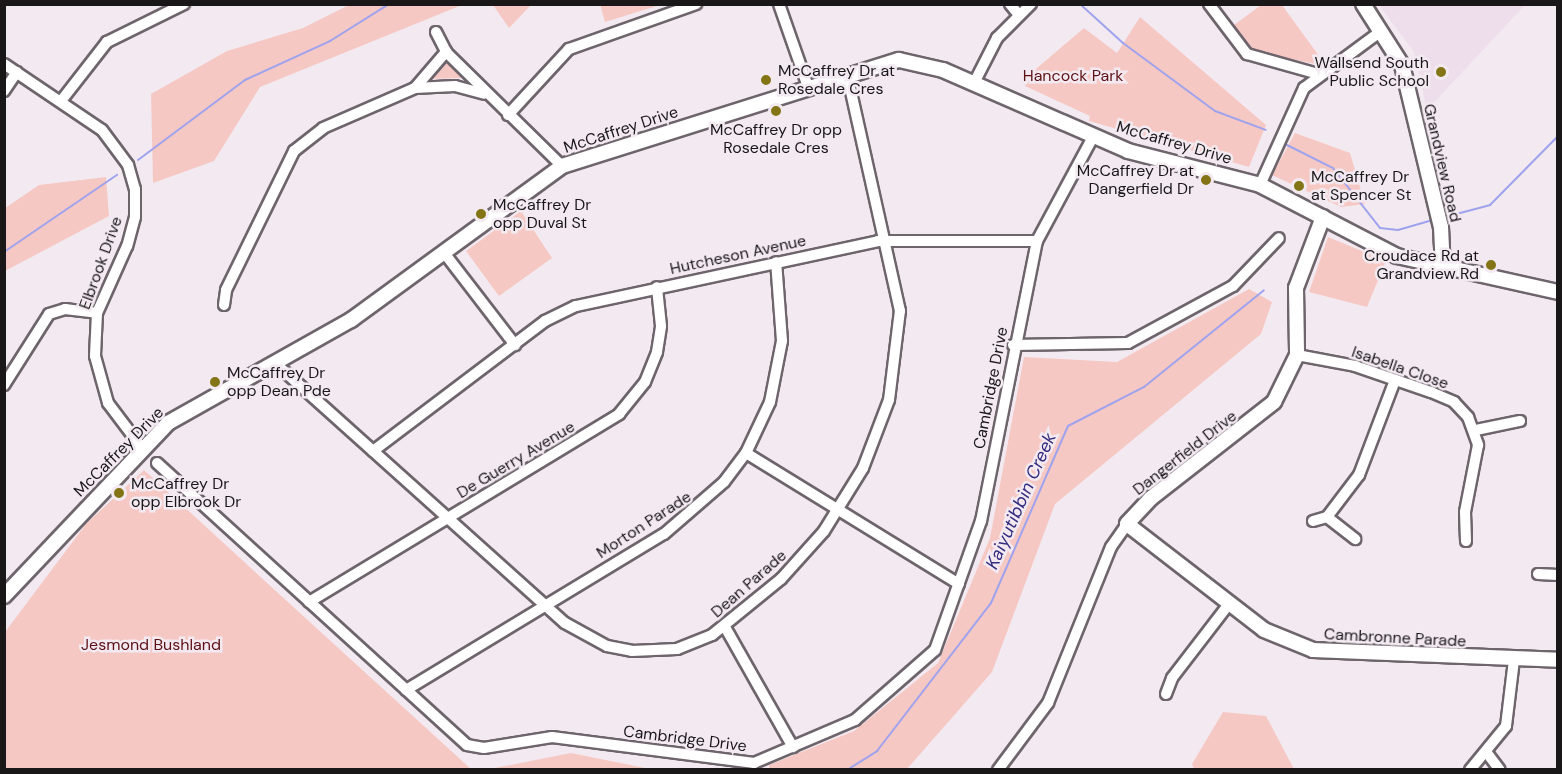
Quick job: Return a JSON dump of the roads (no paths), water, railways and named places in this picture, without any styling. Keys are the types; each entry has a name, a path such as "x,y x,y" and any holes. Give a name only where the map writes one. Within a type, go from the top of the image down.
{"main road":[{"name":"Grandview Road","path":"1363,4 1402,65 1441,227 1443,269"},
{"name":"McCaffrey Drive","path":"4,596 142,448 192,408 351,320 445,254 562,166 847,74 899,60 924,64 974,83 1128,150 1260,185 1397,256 1443,269 1557,292"},
{"name":"Dangerfield Drive","path":"1127,524 1151,498 1274,402 1297,355 1296,288 1323,217"},
{"name":"Cambronne Parade","path":"1127,524 1263,630 1313,650 1557,660"}],"street":[{"path":"61,101 108,42 184,4"},
{"path":"508,115 569,49 696,4"},
{"path":"1010,4 1019,15"},
{"path":"974,83 997,38 1030,4"},
{"path":"1209,4 1247,54 1318,74"},
{"path":"780,5 808,87"},
{"path":"1260,185 1294,106 1318,74 1381,31"},
{"path":"436,32 446,52 484,94 562,166"},
{"path":"415,88 446,52"},
{"name":"Elbrook Drive","path":"4,64 61,101 117,145 135,189 129,239 97,313 95,356 104,394 142,448"},
{"path":"4,91 17,72"},
{"name":"Dean Parade","path":"275,363 543,605 592,639 632,651 677,649 725,627 795,565 838,511 863,468 894,377 900,311 886,240 847,74"},
{"path":"224,305 226,290 294,151 323,128 415,88 455,86 484,94"},
{"path":"1037,241 1094,135"},
{"path":"1013,345 1128,342 1233,286 1279,238"},
{"name":"Hutcheson Avenue","path":"373,451 561,312 657,287 886,240 1037,241"},
{"name":"Cambridge Drive","path":"157,463 406,690 475,748 558,737 754,766 855,720 930,659 981,521 1013,345 1037,241"},
{"path":"445,254 515,345"},
{"name":"Morton Parade","path":"406,690 696,511 746,453 770,402 782,341 776,262"},
{"name":"De Guerry Avenue","path":"309,602 607,424 630,403 645,382 657,352 661,326 657,287"},
{"path":"6,380 49,314 65,309 97,313"},
{"name":"Isabella Close","path":"1297,355 1395,380 1454,402 1476,430"},
{"path":"1313,521 1327,517 1371,453 1395,380"},
{"path":"1466,541 1465,512 1476,462 1476,430 1520,421"},
{"path":"746,453 959,584"},
{"path":"1327,517 1355,539"},
{"name":"Dangerfield Drive","path":"998,770 1048,703 1111,547 1127,524"},
{"path":"1538,574 1557,575"},
{"path":"1166,694 1172,678 1229,604"},
{"path":"725,627 793,747"},
{"path":"1470,770 1487,753 1509,716 1514,660"},
{"path":"1487,753 1500,770"}],"waterway":[{"path":"138,160 245,80 330,41 389,4"},
{"path":"1080,4 1123,43 1215,111 1266,130"},
{"path":"1445,217 1490,205 1558,136"},
{"path":"1287,145 1333,168 1380,228 1398,230 1434,220"},
{"path":"4,252 117,175"},
{"name":"Kaiyutibbin Creek","path":"847,770 877,751 991,603 1068,426 1144,387 1264,290"}],"place":[{"name":"Wallsend South Public School","path":"1441,72"},
{"name":"McCaffrey Dr at Rosedale Cres","path":"766,80"},
{"name":"McCaffrey Dr opp Rosedale Cres","path":"776,111"},
{"name":"McCaffrey Dr at Dangerfield Dr","path":"1206,180"},
{"name":"McCaffrey Dr at Spencer St","path":"1299,186"},
{"name":"McCaffrey Dr opp Duval St","path":"481,214"},
{"name":"Croudace Rd at Grandview Rd","path":"1491,265"},
{"name":"McCaffrey Dr opp Dean Pde","path":"215,382"},
{"name":"McCaffrey Dr opp Elbrook Dr","path":"119,493"}],"park label":[{"name":"Hancock Park","path":"1073,76"},
{"name":"Jesmond Bushland","path":"151,645"}]}
